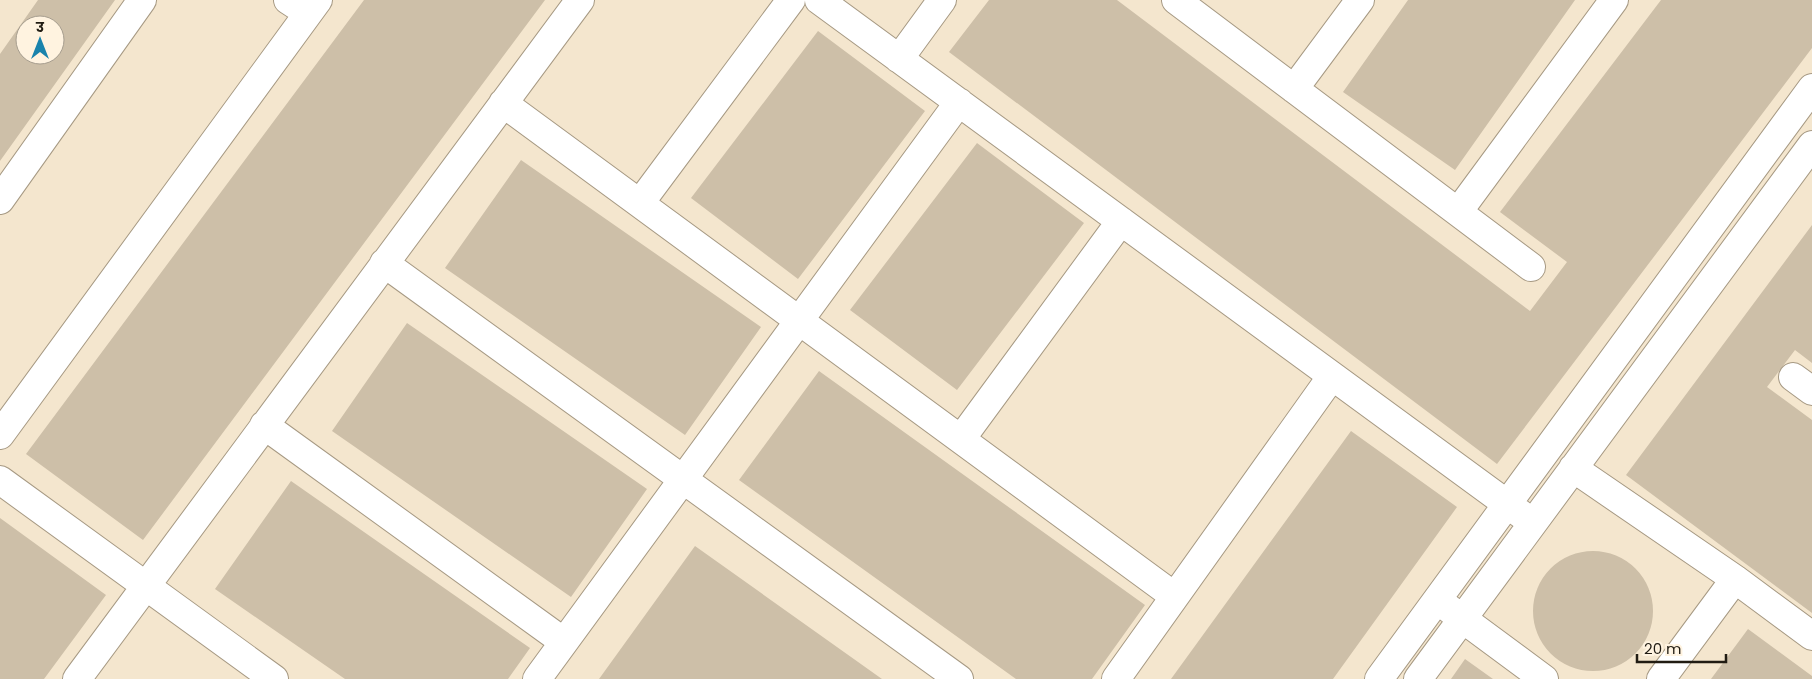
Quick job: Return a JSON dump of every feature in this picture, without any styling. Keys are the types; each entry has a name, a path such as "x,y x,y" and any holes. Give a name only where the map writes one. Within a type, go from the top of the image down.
{"street":[{"path":"0,200 142,0"},
{"path":"77,679 580,0"},
{"path":"640,203 791,0"},
{"path":"819,0 1533,523"},
{"path":"899,59 942,0"},
{"path":"1294,89 1360,0"},
{"path":"1458,212 1614,0"},
{"path":"1181,2 1531,267"},
{"path":"0,435 305,4"},
{"path":"1379,679 1812,88"},
{"path":"538,679 958,102"},
{"path":"503,103 1174,596"},
{"path":"1418,679 1812,144"},
{"path":"961,440 1121,221"},
{"path":"384,263 959,679"},
{"path":"1116,679 1332,376"},
{"path":"264,425 564,642"},
{"path":"1573,468 1735,579 1812,636"},
{"path":"0,480 274,679"},
{"path":"1661,679 1735,579"},
{"path":"1437,600 1544,679"}],"building":[{"path":"38,0 115,0 0,161 0,54 15,33 15,65 65,65 65,15 27,15"},
{"path":"364,0 545,0 143,540 26,454"},
{"path":"989,0 1117,0 1530,311 1567,262 1500,212 1661,0 1812,0 1812,48 1497,464 949,52"},
{"path":"1408,0 1575,0 1455,170 1343,92"},
{"path":"818,31 925,111 798,279 691,198"},
{"path":"977,143 1084,223 957,390 850,310"},
{"path":"521,160 761,327 685,435 445,268"},
{"path":"1812,225 1812,363 1795,350 1767,387 1812,420 1812,613 1626,475"},
{"path":"407,323 647,489 571,597 332,431"},
{"path":"819,371 1145,605 1092,679 1016,679 739,480"},
{"path":"1351,431 1457,507 1333,679 1171,679"},
{"path":"291,481 530,648 508,679 345,679 215,589"},
{"path":"0,518 106,595 44,679 0,679"},
{"path":"695,546 882,679 599,679"},
{"path":"1593,551 1616,555 1636,568 1649,588 1653,611 1649,634 1636,654 1616,667 1593,671 1570,667 1550,654 1537,634 1533,611 1537,588 1550,568 1570,555"},
{"path":"1748,629 1812,676 1812,679 1711,679"},
{"path":"1465,659 1493,679 1451,679"}]}
